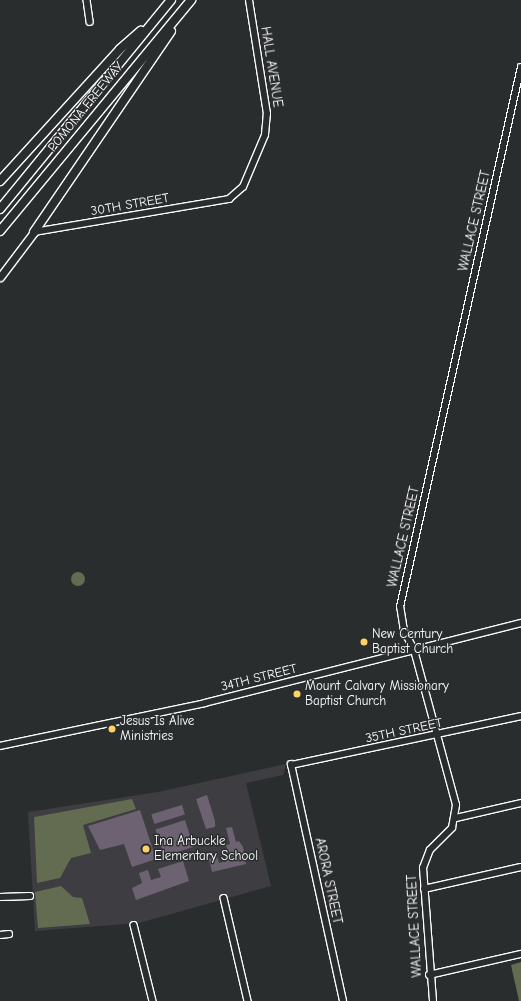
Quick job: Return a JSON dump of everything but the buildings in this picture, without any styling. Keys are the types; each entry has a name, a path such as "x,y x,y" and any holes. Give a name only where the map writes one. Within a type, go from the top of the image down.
{"highway":[{"name":"POMONA FREEWAY","path":"0,209 171,0"},
{"name":"POMONA FREEWAY","path":"0,231 192,0"},
{"path":"34,232 112,114 192,0"},
{"path":"0,181 120,49 159,14"}],"main road":[{"path":"0,277 34,232"}],"street":[{"path":"87,0 90,22"},
{"name":"HALL AVENUE","path":"229,199 243,187 266,128 267,114 249,0"},
{"name":"WALLACE STREET","path":"433,1001 429,975 423,868 427,856 449,833 456,818 456,806 414,650 404,631 400,608 521,67"},
{"name":"30TH STREET","path":"34,232 229,199"},
{"name":"34TH STREET","path":"0,746 206,703 521,623"},
{"name":"35TH STREET","path":"291,765 438,735 521,716"},
{"name":"ARORA STREET","path":"291,765 343,1001"},
{"path":"456,818 521,804"},
{"path":"424,889 521,867"},
{"path":"0,897 30,896"},
{"path":"224,898 248,1001"},
{"path":"134,925 153,1001"},
{"path":"0,935 9,934"},
{"path":"429,975 521,954"}],"shaded area":[{"name":"Ina Arbuckle Elementary School","path":"286,764 283,775 246,783 271,886 139,923 35,931 28,812 158,792"}],"green space":[{"path":"75,572 81,572 85,576 85,582 81,586 75,586 71,582 71,576"},
{"path":"132,799 136,809 83,825 91,853 71,858 60,878 37,883 34,817"},
{"path":"61,886 73,897 82,898 90,924 38,928 35,892"},
{"path":"521,962 521,1001 519,1001 511,965"}],"place":[{"name":"New Century Baptist Church","path":"364,642"},
{"name":"Mount Calvary Missionary Baptist Church","path":"297,694"},
{"name":"Jesus Is Alive Ministries","path":"112,729"},
{"name":"Ina Arbuckle Elementary School","path":"146,849"}]}
